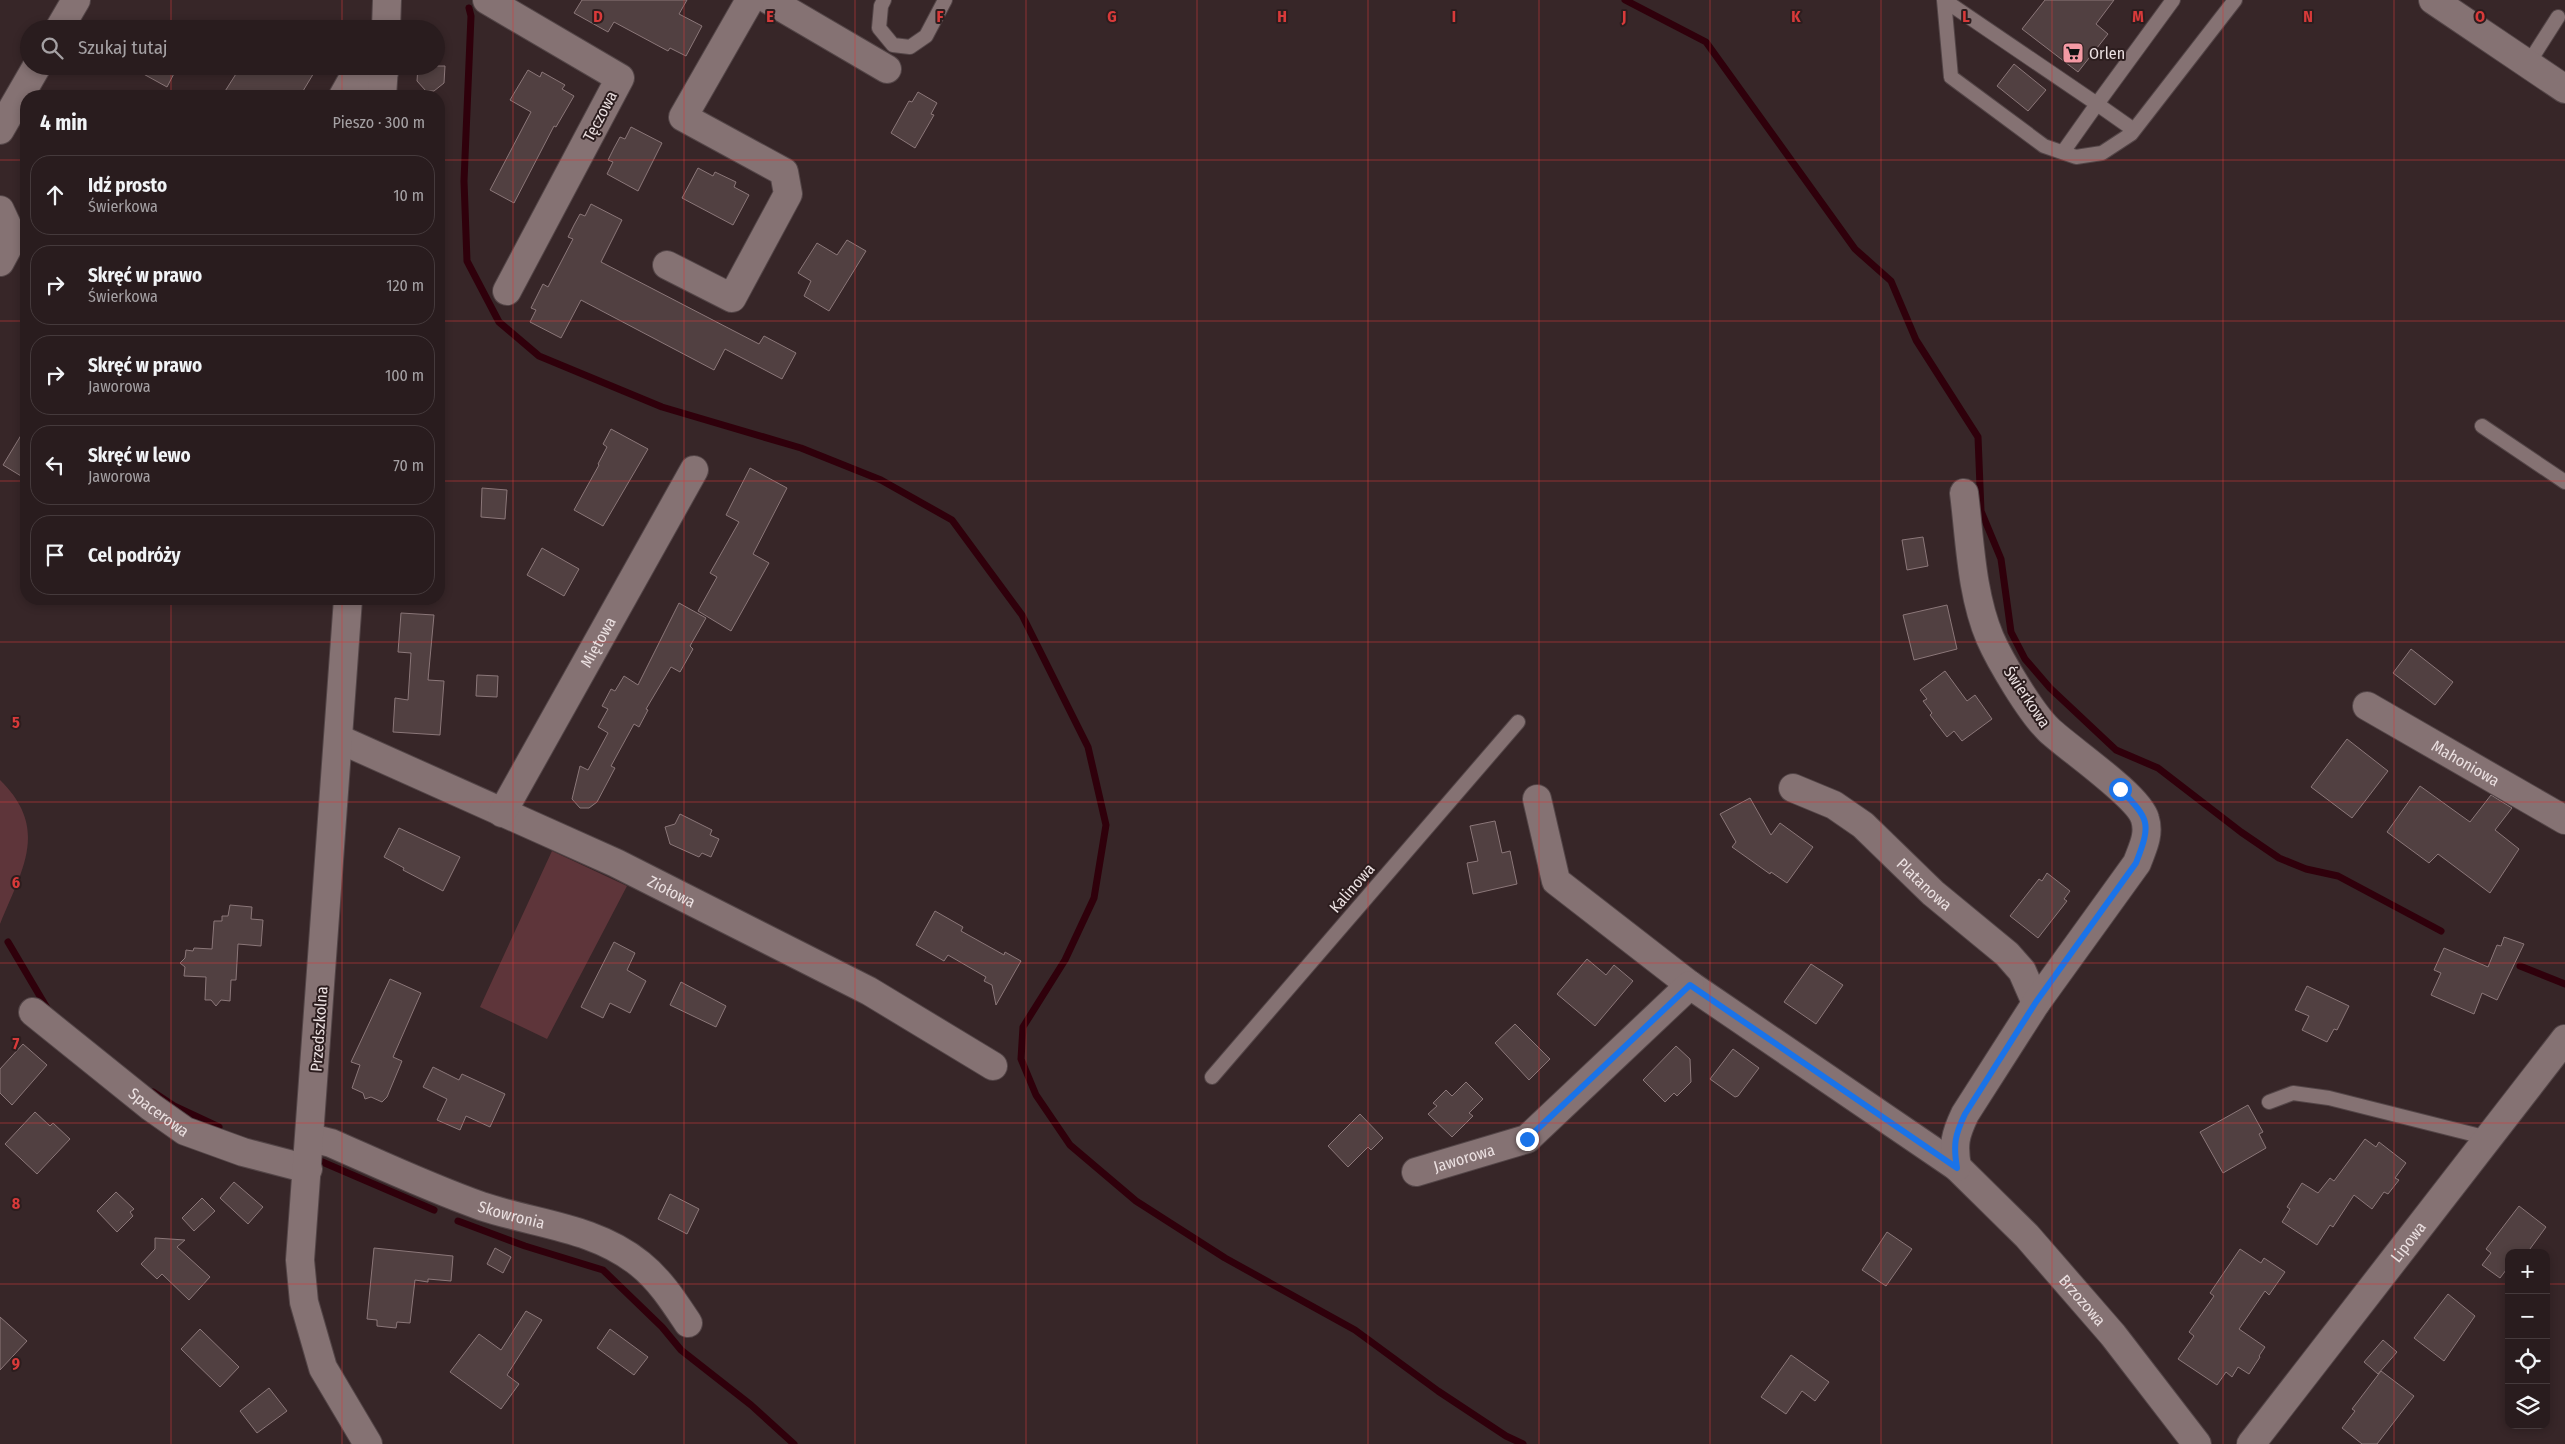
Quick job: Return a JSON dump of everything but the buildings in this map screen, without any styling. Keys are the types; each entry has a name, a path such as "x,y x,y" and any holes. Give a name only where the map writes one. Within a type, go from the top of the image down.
{"street":[{"path":"64,20 76,0"},
{"path":"386,20 387,0"},
{"name":"Tęczowa","path":"487,0 620,78 507,291"},
{"path":"667,265 732,298 788,194 784,172 683,117 750,0"},
{"path":"769,0 887,69"},
{"path":"2433,0 2565,89"},
{"path":"23,90 32,75"},
{"path":"346,90 352,80 384,78"},
{"path":"0,130 20,95"},
{"path":"0,210 13,238 0,262"},
{"name":"Miętowa","path":"502,813 694,470"},
{"name":"Świerkowa","path":"1957,1168 1954,1151 1955,1134 1965,1114 2036,1002 2136,863 2147,836 2146,819 2140,809 2120,789 2047,729 2013,680 1990,637 1976,588 1964,493"},
{"name":"Przedszkolna","path":"348,605 311,1138 301,1231 300,1260 304,1302 323,1368 368,1444"},
{"name":"Mahoniowa","path":"2368,706 2565,820"},
{"name":"Ziołowa","path":"339,739 616,863 869,990 993,1066"},
{"name":"Platanowa","path":"1793,788 1834,805 1863,825 1933,893 2007,954 2022,971 2036,1002"},
{"path":"1538,799 1556,881 1690,985 1957,1168"},
{"name":"Jaworowa","path":"1416,1172 1527,1139 1690,985"},
{"name":"Spacerowa","path":"33,1012 151,1107 185,1131 243,1152 308,1169"},
{"name":"Lipowa","path":"2251,1444 2565,1039"},
{"name":"Skowronia","path":"311,1138 331,1143 492,1210 592,1236 641,1264 666,1291 688,1323"},
{"name":"Brzozowa","path":"1957,1168 2027,1236 2101,1320 2197,1444"}],"lane":[{"path":"884,0 881,6 878,28 893,45 910,47 926,36 945,0"},
{"path":"1944,0 2134,130"},
{"path":"1944,0 1951,76 2044,146 2076,156 2102,153 2134,130 2236,0"},
{"path":"2063,152 2173,0"},
{"path":"2528,64 2558,17"},
{"path":"2482,426 2563,477"},
{"name":"Kalinowa","path":"1212,1077 1518,722"},
{"path":"2269,1102 2293,1093 2329,1098 2488,1138"}],"shaded area":[{"path":"0,780 15,798 24,815 28,833 23,867 0,924"},
{"path":"552,851 627,886 547,1039 480,1007"}],"waterway":[{"path":"1625,0 1706,42 1855,249 1891,281 1916,340 1978,437 1981,511 2001,559 2011,632 2025,659 2050,688 2116,750 2158,768 2241,832 2279,858 2306,869 2338,876 2441,931"},
{"path":"469,8 471,16 464,181 467,261 499,322 539,356 662,407 801,448 881,480 952,520 1022,615 1088,747 1106,825 1094,898 1065,960 1023,1027 1021,1059 1036,1095 1070,1145 1136,1201 1225,1258 1355,1330 1438,1391 1506,1436 1523,1444"},
{"path":"8,942 47,1008"},
{"path":"2520,966 2565,984"},
{"path":"153,1092 174,1106 219,1127"},
{"path":"320,1161 434,1210"},
{"path":"458,1221 525,1246 603,1270 662,1327 681,1350 751,1405 794,1444"}],"place":[{"name":"Orlen","path":"2073,53"}],"route":[{"path":"1527,1139 1676,996 1690,985 1957,1168 1954,1151 1955,1134 1965,1114 2036,1002 2136,863 2147,836 2146,819 2140,809 2120,789"}]}
